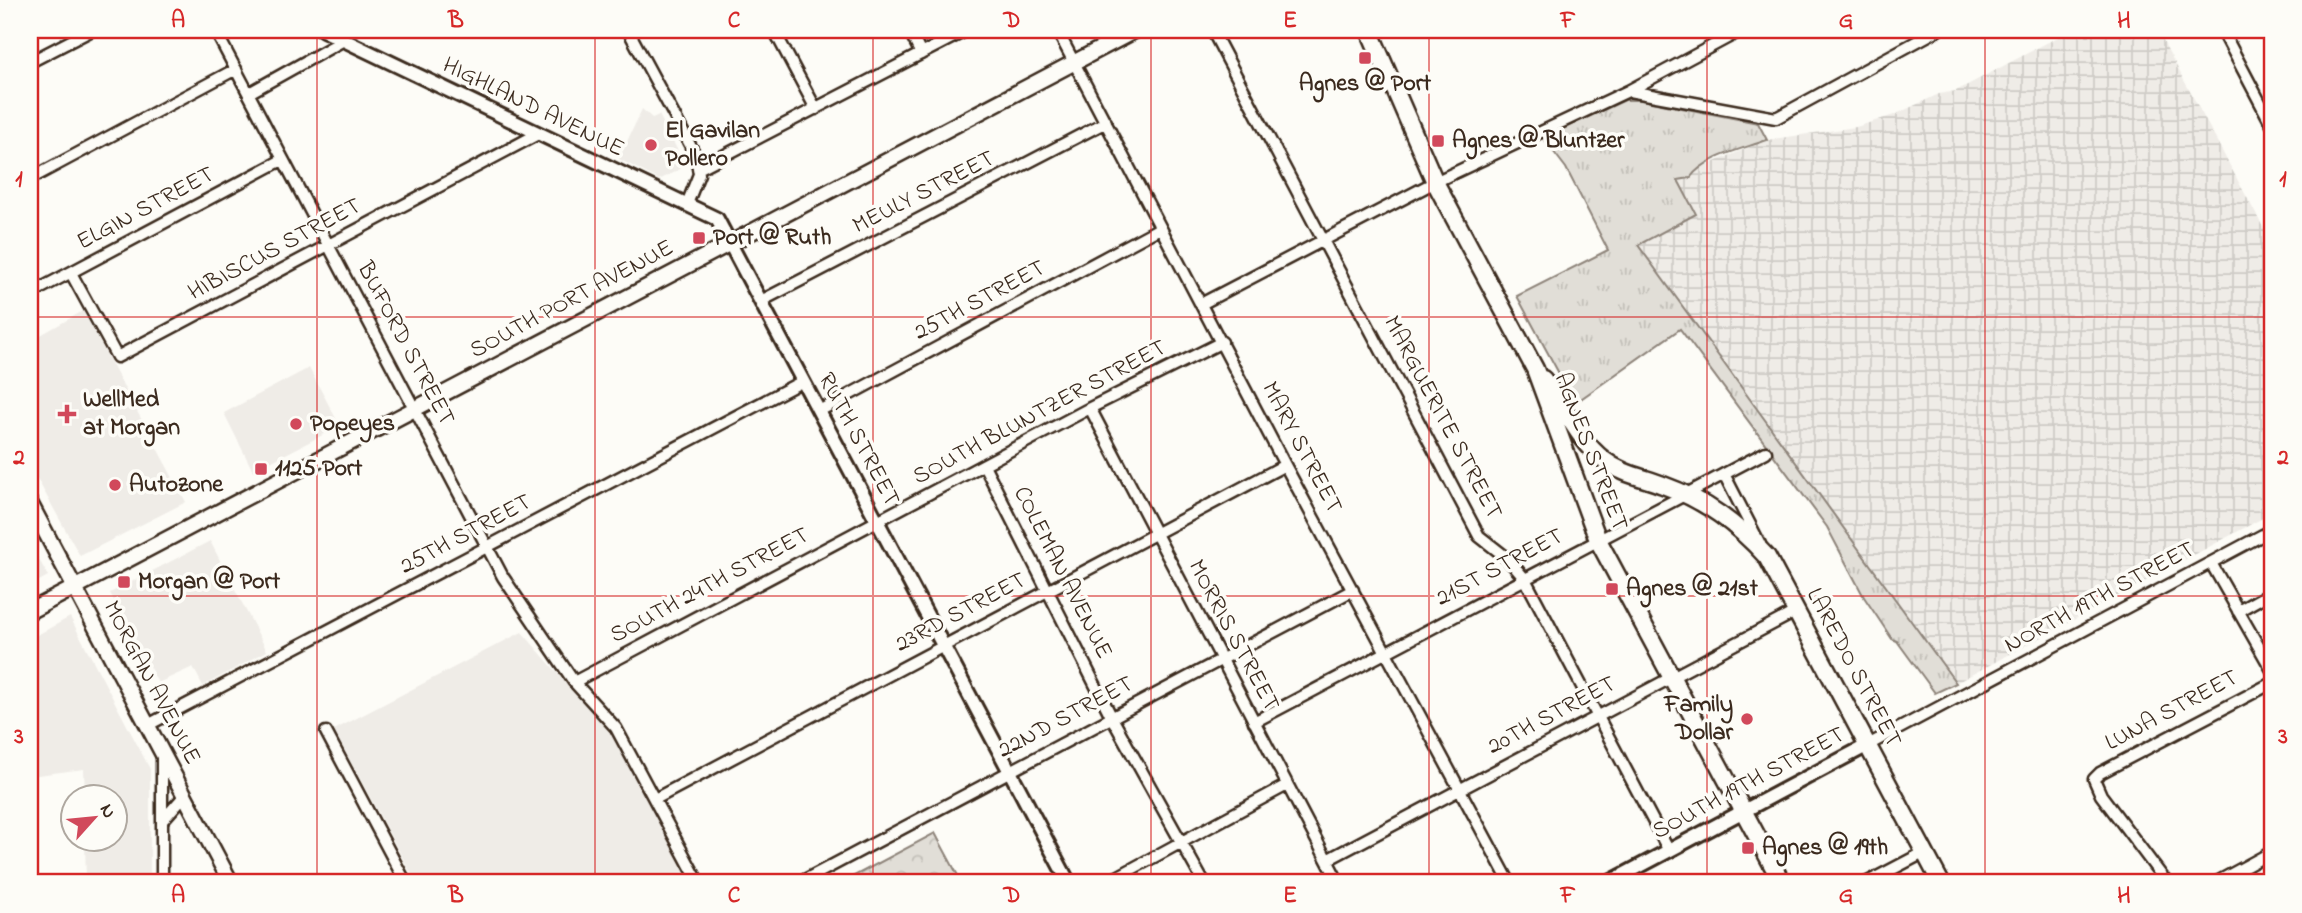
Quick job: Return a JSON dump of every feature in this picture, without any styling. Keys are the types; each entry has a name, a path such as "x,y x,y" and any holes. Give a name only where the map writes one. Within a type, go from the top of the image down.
{"main road":[{"name":"SOUTH PORT AVENUE","path":"30,611 1136,30"},
{"name":"AGNES STREET","path":"1369,30 1435,182 1535,369 1598,540 1782,883"},
{"path":"1535,369 1562,403 1582,438 1603,459 1628,475 1683,494 1728,517 1767,557"},
{"name":"MORGAN AVENUE","path":"30,503 231,883"},
{"name":"LAREDO STREET","path":"1767,557 1941,883"}],"street":[{"path":"30,62 92,30"},
{"name":"BUFORD STREET","path":"215,30 488,547 520,605 574,682"},
{"name":"HIGHLAND AVENUE","path":"323,30 536,135 687,204"},
{"path":"628,30 696,156 700,169 687,204"},
{"path":"774,30 816,109"},
{"path":"909,30 921,54"},
{"path":"700,169 967,30"},
{"name":"MARY STREET","path":"1057,30 1385,653 1510,883"},
{"name":"MARGUERITE STREET","path":"1212,30 1479,536 1507,558 1525,579 1669,851"},
{"path":"1201,303 1435,182 1628,91 1742,30"},
{"path":"1628,91 1776,118 1938,30"},
{"path":"2222,30 2272,125"},
{"path":"249,93 344,40"},
{"path":"30,179 236,69"},
{"name":"MEULY STREET","path":"761,301 1106,122"},
{"name":"HIBISCUS STREET","path":"71,273 117,356 536,135"},
{"name":"ELGIN STREET","path":"30,294 282,160"},
{"name":"RUTH STREET","path":"687,204 717,219 730,242 1069,883"},
{"name":"25TH STREET","path":"819,411 1160,228"},
{"name":"SOUTH BLUNTZER STREET","path":"877,521 1090,408 1222,342"},
{"name":"25TH STREET","path":"148,725 803,381"},
{"name":"MORRIS STREET","path":"1090,408 1339,883"},
{"name":"21ST STREET","path":"1254,722 1766,452"},
{"name":"COLEMAN AVENUE","path":"984,465 1112,718 1203,883"},
{"name":"23RD STREET","path":"655,799 1286,465"},
{"name":"LAREDO STREET","path":"1724,474 1767,557"},
{"name":"SOUTH 24TH STREET","path":"574,682 877,521"},
{"name":"NORTH 19TH STREET","path":"1948,703 2272,530"},
{"path":"2211,563 2272,670"},
{"name":"22ND STREET","path":"799,883 1353,590"},
{"path":"2238,611 2272,592"},
{"name":"20TH STREET","path":"1327,860 1597,714 1797,611"},
{"path":"574,682 616,728 699,883"},
{"name":"LUNA STREET","path":"2166,883 2101,795 2094,779 2100,773 2176,731 2272,682"},
{"name":"SOUTH 19TH STREET","path":"1608,883 1948,703"},
{"path":"326,732 406,883"},
{"path":"162,752 162,883"},
{"path":"1106,883 1287,785"},
{"path":"162,821 185,795"},
{"path":"1866,883 1925,852"},
{"path":"2215,883 2272,852"}],"shaded area":[{"path":"2071,30 2157,30 2272,244 2272,513 1956,683 1638,245 1696,214 1677,180 1697,169 1767,140 1856,127 1894,115 1939,94 1956,91"},
{"path":"642,109 652,118 659,115 686,166 659,180 619,159"},
{"path":"83,311 186,502 80,556 30,466 30,341"},
{"path":"309,368 340,426 253,471 224,413"},
{"path":"210,541 267,651 203,686 193,667 158,683 110,593"},
{"path":"30,543 48,576 30,586"},
{"path":"70,617 150,769 150,883 86,883 85,853 130,853 130,783 84,783 84,769 30,776 30,639"},
{"path":"522,632 622,747 693,883 416,883 334,730"}],"green space":[{"path":"1625,100 1641,100 1758,123 1767,140 1715,159 1697,170 1690,178 1678,180 1696,214 1638,245 1956,683 1935,693 1897,641 1892,639 1864,597 1827,527 1680,329 1575,403 1517,296 1608,250 1566,168 1543,138"},
{"path":"935,833 962,883 841,883"}],"place":[{"name":"Agnes @ Port","path":"1365,58"},
{"name":"Agnes @ Bluntzer","path":"1438,141"},
{"name":"El Gavilan Pollero","path":"651,145"},
{"name":"Port @ Ruth","path":"699,238"},
{"name":"WellMed at Morgan","path":"67,414"},
{"name":"Popeyes","path":"296,424"},
{"name":"1125 Port","path":"261,469"},
{"name":"Autozone","path":"115,485"},
{"name":"Morgan @ Port","path":"124,582"},
{"name":"Agnes @ 21st","path":"1612,589"},
{"name":"Family Dollar","path":"1747,719"},
{"name":"Agnes @ 19th","path":"1748,848"}]}
